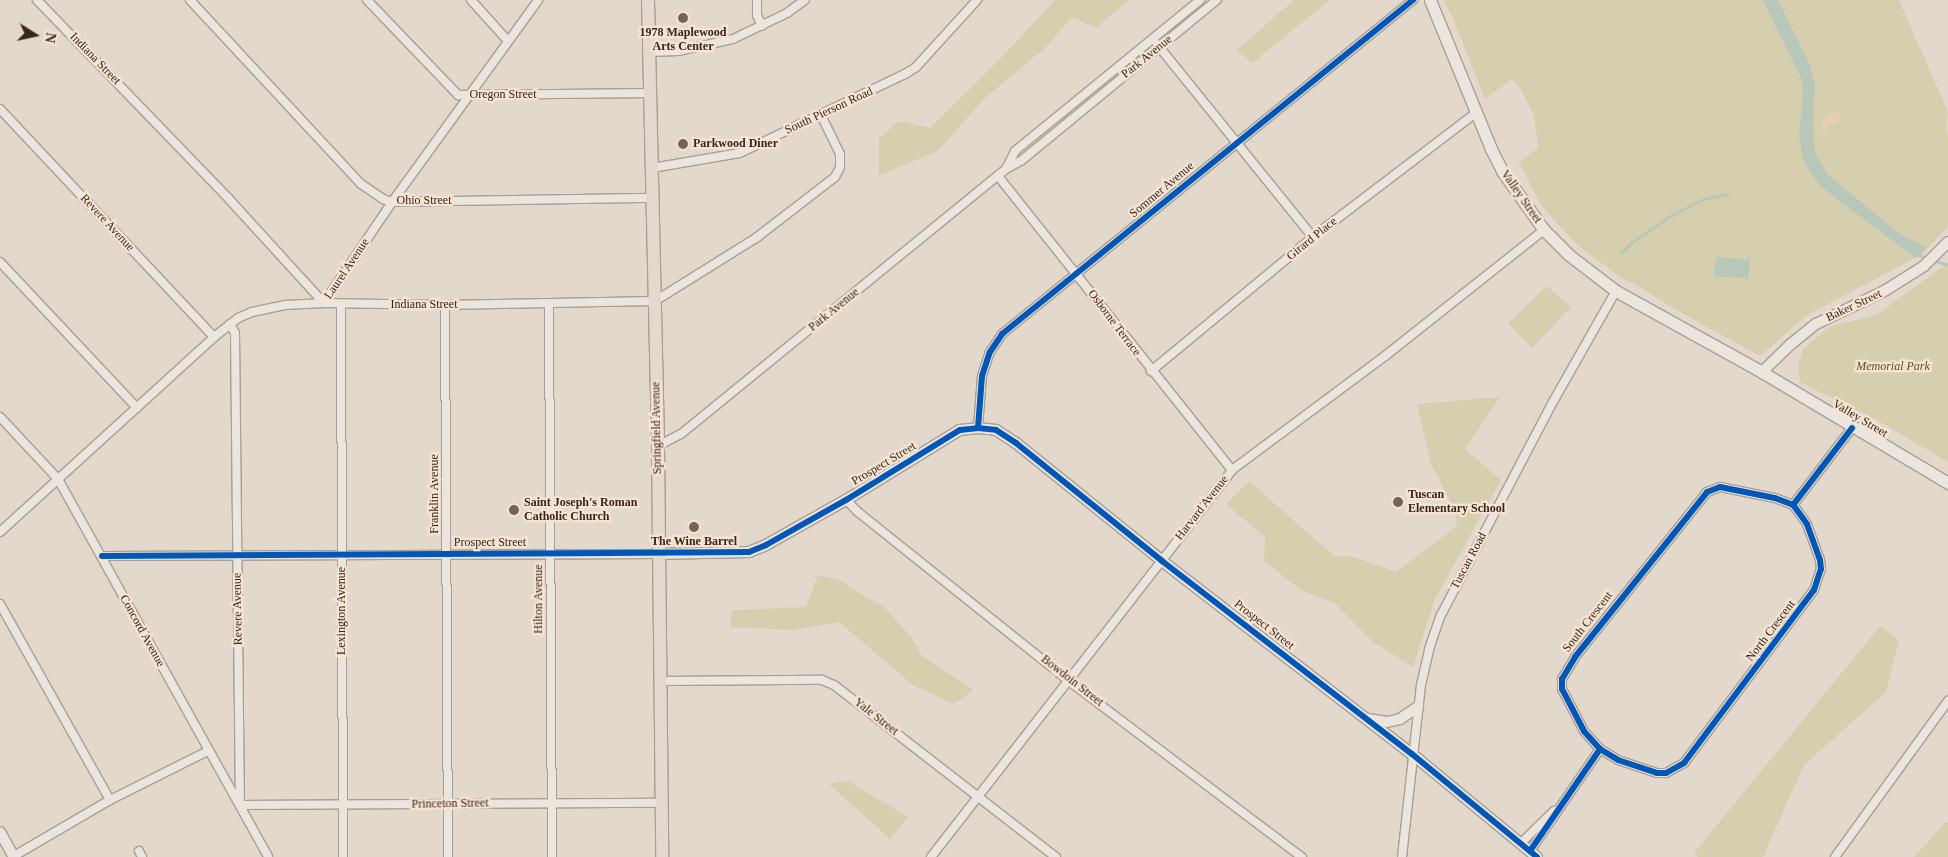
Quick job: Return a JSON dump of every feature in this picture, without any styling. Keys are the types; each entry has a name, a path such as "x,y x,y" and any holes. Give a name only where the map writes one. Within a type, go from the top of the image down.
{"main road":[{"name":"Springfield Avenue","path":"648,0 658,446 657,554 662,857"},
{"name":"Valley Street","path":"1430,0 1491,149 1502,170 1544,230 1569,255 1616,291 1762,372 1852,428 1948,482"}],"street":[{"name":"Indiana Street","path":"37,0 228,198 324,303 445,305 655,301"},
{"name":"Ohio Street","path":"190,0 361,184 383,200 392,202 652,198"},
{"name":"Oregon Street","path":"367,0 458,95 650,93"},
{"path":"471,0 508,41"},
{"name":"Laurel Avenue","path":"0,532 230,324 252,312 263,309 286,305 324,303 392,202 538,0"},
{"path":"757,0 757,15 762,26"},
{"path":"649,52 678,51 733,39 787,13 805,0"},
{"name":"South Pierson Road","path":"652,168 740,153 916,67 977,0"},
{"name":"Park Avenue","path":"1006,169 1015,151 1200,0"},
{"name":"Park Avenue","path":"658,446 681,434 1006,169 1022,160 1217,0"},
{"name":"Sommer Avenue","path":"978,428 982,376 990,352 1002,334 1077,275 1413,0"},
{"path":"1153,38 1313,237"},
{"name":"Revere Avenue","path":"0,109 214,337"},
{"name":"Girard Place","path":"1150,371 1313,237 1477,112"},
{"path":"655,301 756,238 835,177 840,167 840,154 821,115"},
{"name":"Osborne Terrace","path":"998,176 1150,371 1232,470"},
{"name":"Harvard Avenue","path":"932,857 1232,470 1385,356 1544,230"},
{"name":"Baker Street","path":"1762,372 1791,344 1816,324 1886,290 1924,266 1948,242"},
{"path":"0,262 137,408"},
{"name":"Tuscan Road","path":"1402,857 1418,707 1428,649 1440,616 1554,400 1616,291"},
{"name":"Lexington Avenue","path":"341,304 343,857"},
{"name":"Hilton Avenue","path":"549,304 552,857"},
{"name":"Franklin Avenue","path":"445,305 448,857"},
{"name":"Revere Avenue","path":"230,324 235,334 240,805"},
{"name":"Concord Avenue","path":"0,417 58,479 268,857"},
{"name":"Prospect Street","path":"102,556 749,552 766,545 846,500 960,430 978,428 996,430 1412,754 1534,854"},
{"path":"1793,504 1852,428"},
{"name":"South Crescent","path":"1600,749 1584,732 1562,689 1562,679 1575,657 1707,492 1720,487 1784,500 1793,504"},
{"name":"Bowdoin Street","path":"846,500 858,512 1069,680 1302,857"},
{"name":"North Crescent","path":"1600,749 1618,760 1657,773 1666,773 1684,763 1808,601 1819,580 1821,569 1816,546 1808,524 1793,504"},
{"path":"0,604 110,800"},
{"name":"Yale Street","path":"660,681 822,680 834,685 1056,857"},
{"path":"1835,857 1948,701"},
{"path":"1366,718 1387,722 1400,719 1418,707"},
{"path":"1534,854 1564,800 1600,749"},
{"path":"0,832 14,857 110,800 208,751"},
{"path":"1520,843 1564,800"},
{"name":"Princeton Street","path":"240,805 661,803"}],"green space":[{"path":"1055,0 1129,0 1096,28 1072,17 1047,46 984,99 938,151 879,175 879,138 900,121 930,128 997,62"},
{"path":"1294,0 1330,0 1252,63 1237,50"},
{"path":"1443,0 1899,0 1948,112 1946,130 1948,134 1948,226 1923,254 1807,315 1760,356 1671,307 1635,284 1621,278 1575,243 1541,205 1519,162 1538,148 1534,115 1520,88 1512,79 1485,99 1452,16"},
{"name":"Memorial Park","path":"1948,263 1948,462 1882,423 1800,382 1798,366 1803,349 1829,327 1876,315"},
{"path":"1547,286 1571,307 1532,348 1508,323"},
{"path":"1500,397 1465,449 1501,480 1435,599 1413,667 1372,641 1336,604 1301,590 1264,561 1265,537 1226,504 1249,481 1334,556 1351,556 1396,572 1457,526 1454,508 1431,464 1417,404"},
{"path":"818,575 837,579 885,608 911,637 922,656 974,690 953,704 913,685 839,622 795,630 730,627 732,610 806,607"},
{"path":"1880,626 1899,640 1886,692 1804,765 1763,857 1698,857 1694,853"},
{"path":"848,781 908,817 890,839 829,784"},
{"path":"1948,821 1948,857 1914,857 1945,823"}],"sand":[{"path":"1832,112 1838,112 1840,120 1836,124 1829,123 1827,130 1821,132 1822,122"}],"shaded area":[{"path":"1763,0 1778,0 1809,63 1815,84 1813,128 1815,153 1828,175 1900,234 1926,248 1916,258 1838,200 1819,184 1810,172 1803,159 1799,135 1803,95 1802,80"},
{"path":"1716,257 1747,260 1747,257 1750,257 1748,280 1745,278 1714,276"}],"waterway":[{"path":"1621,253 1631,243 1670,216 1704,199 1727,194"},
{"path":"1916,254 1927,258"},
{"path":"1933,260 1948,265"}],"cycle path":[{"path":"978,428 982,376 990,352 1002,334 1413,0"},
{"path":"102,556 749,552 766,545 846,500 960,430 978,428 996,430 1016,443 1162,561 1412,754 1537,857"},
{"path":"1600,749 1618,760 1657,773 1666,773 1684,763 1814,590 1821,569 1820,560 1807,524 1793,505 1852,428"},
{"path":"1530,851 1600,749 1584,731 1562,689 1562,679 1575,657 1707,492 1720,487 1775,498 1793,505"}],"place":[{"name":"1978 Maplewood Arts Center","path":"683,18"},
{"name":"Parkwood Diner","path":"683,144"},
{"name":"Tuscan Elementary School","path":"1398,502"},
{"name":"Saint Joseph's Roman Catholic Church","path":"514,510"},
{"name":"The Wine Barrel","path":"694,527"}]}
